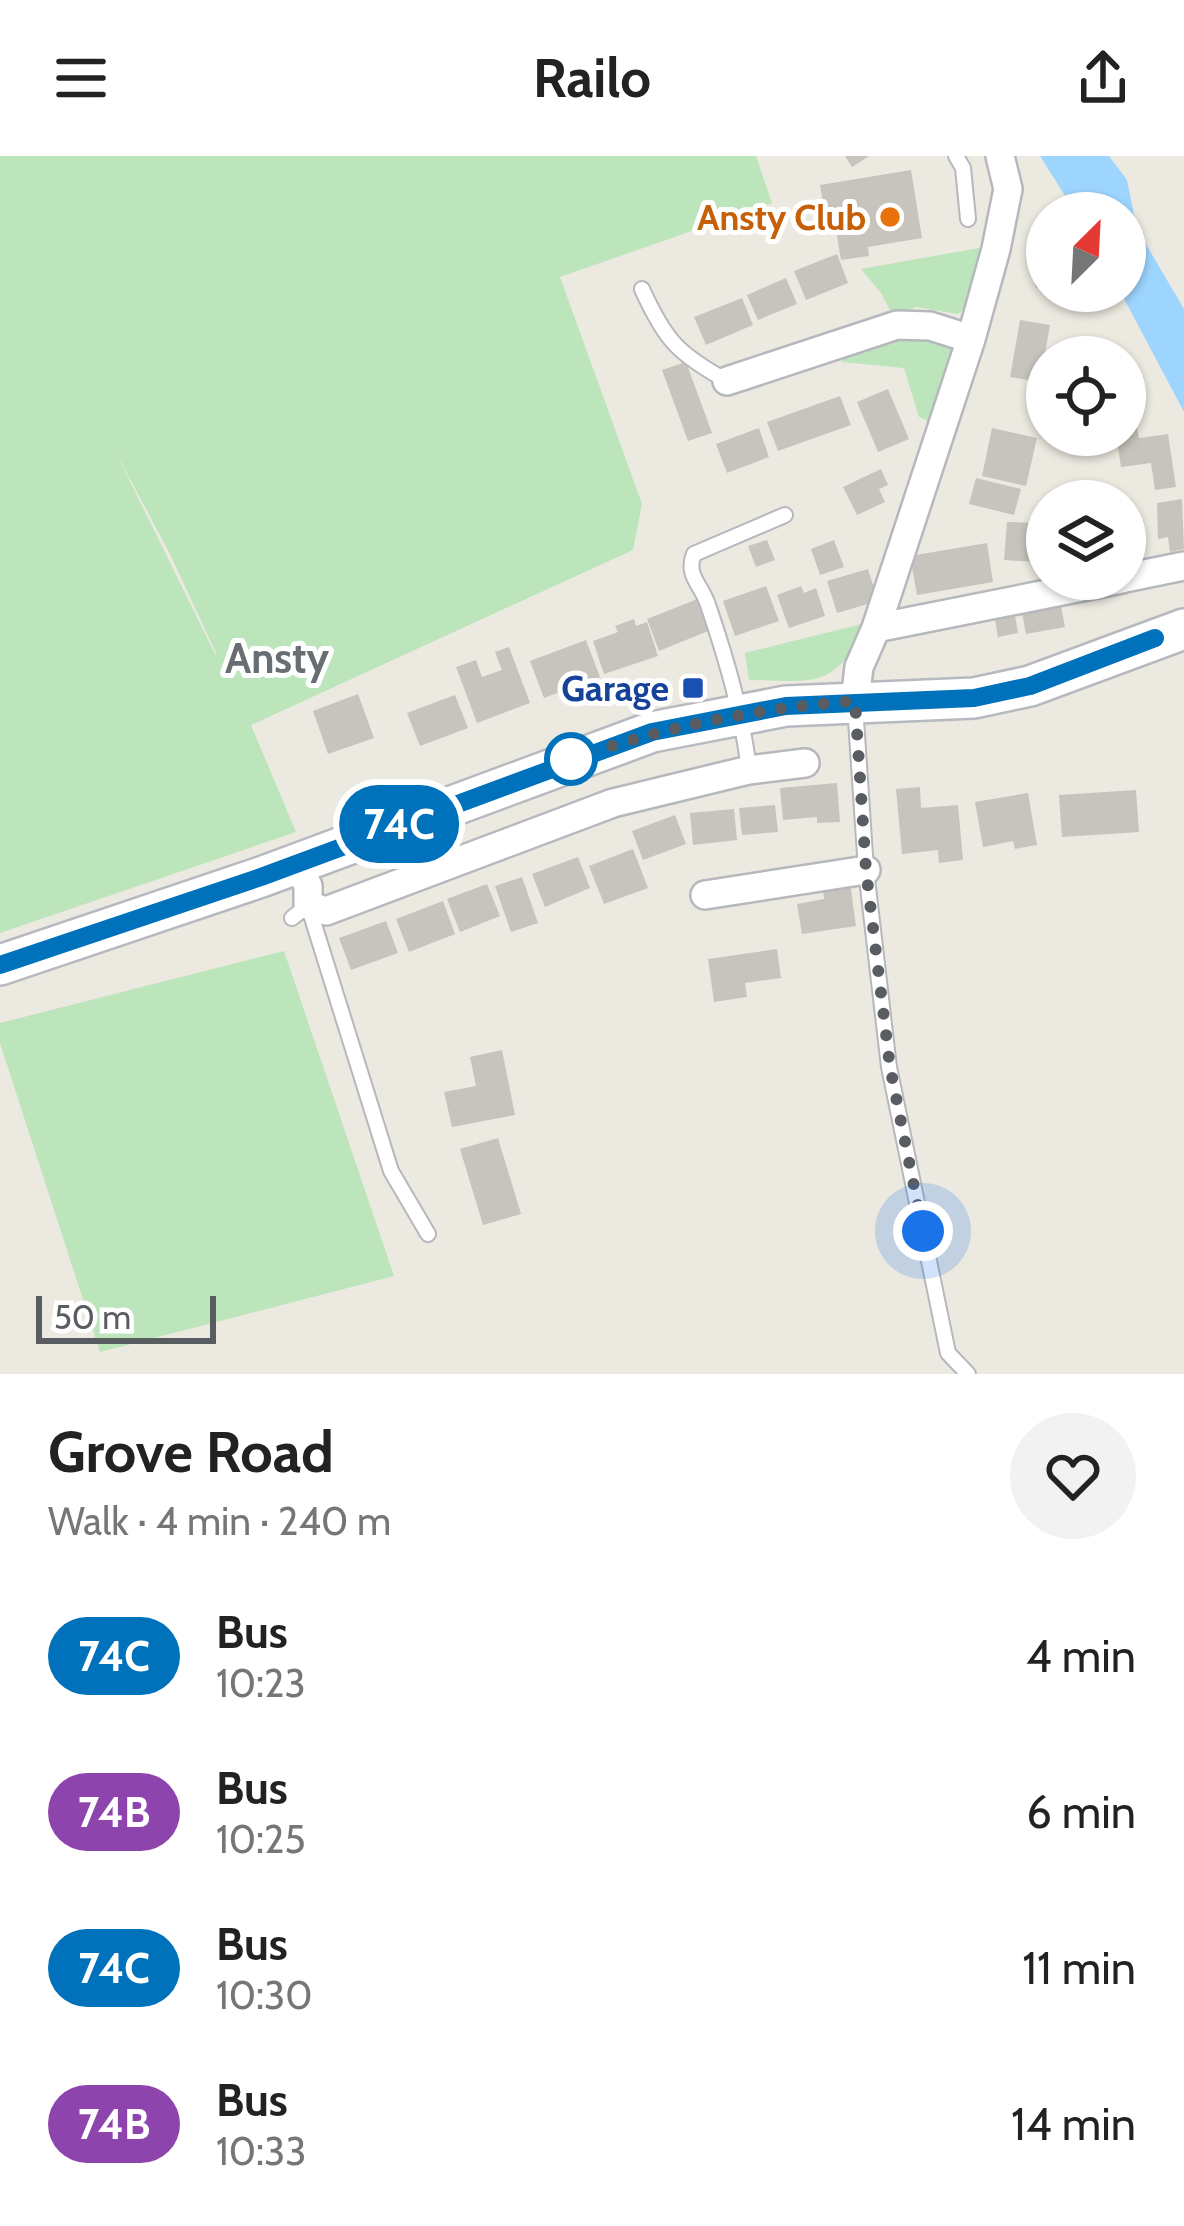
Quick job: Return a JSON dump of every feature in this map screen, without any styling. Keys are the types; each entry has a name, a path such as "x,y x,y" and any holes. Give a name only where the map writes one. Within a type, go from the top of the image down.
{"main road":[{"path":"0,965 652,732 742,712 855,701 974,698 1030,686 1177,631"}],"street":[{"path":"855,701 859,667 971,339 1006,211 1008,188 1000,156"},
{"path":"728,381 897,325 930,326 971,339"},
{"path":"1146,574 1184,566"},
{"path":"876,628 1026,598"},
{"path":"298,862 308,886 300,912 326,911 613,803 749,770 805,763"},
{"path":"705,895 866,870"}],"lane":[{"path":"956,156 963,168 968,219"},
{"path":"642,289 662,333 695,364 728,381"},
{"path":"749,770 742,712 727,656 690,563 694,554 785,515"},
{"path":"855,701 866,870 890,1067 948,1353 968,1374"},
{"path":"300,912 391,1172 428,1234"}],"green space":[{"path":"0,156 756,156 772,203 560,277 642,504 633,550 251,725 296,832 0,933","holes":["115,451 169,552 217,655"]},
{"path":"985,247 970,303 958,314 916,307 892,314 861,269"},
{"path":"899,328 957,347 930,422 919,417 904,368 842,362 843,353"},
{"path":"862,624 866,628 854,648 819,678 749,680 745,653"},
{"path":"284,951 394,1276 100,1352 0,1043 0,1023"}],"water":[{"path":"1040,156 1109,156 1127,180 1129,192 1063,192"},
{"path":"1146,244 1184,309 1184,412 1131,312 1146,312"}],"building":[{"path":"845,156 869,156 852,167"},
{"path":"911,170 922,238 868,247 869,256 841,260 836,231 828,232 820,185"},
{"path":"837,254 848,283 806,300 794,271"},
{"path":"786,278 797,304 758,320 747,295"},
{"path":"742,298 753,325 706,345 694,317"},
{"path":"1020,320 1050,325 1048,336 1026,336 1026,380 1010,377"},
{"path":"686,362 712,433 688,441 662,370"},
{"path":"888,389 909,439 878,452 857,402"},
{"path":"840,396 851,425 778,451 767,422"},
{"path":"759,428 769,457 727,473 716,444"},
{"path":"992,428 1026,436 1026,456 1033,456 1026,486 982,476"},
{"path":"1168,434 1176,487 1155,490 1151,463 1121,467 1119,456 1146,456 1146,437"},
{"path":"881,469 888,485 879,489 885,502 857,515 843,487"},
{"path":"976,478 1021,489 1014,515 969,504"},
{"path":"1182,499 1184,549 1170,552 1168,537 1158,539 1157,503"},
{"path":"1007,522 1026,523 1026,561 1004,560"},
{"path":"767,540 775,560 756,567 748,546"},
{"path":"834,540 844,567 820,575 811,549"},
{"path":"987,543 993,582 917,595 910,556"},
{"path":"868,569 878,601 837,613 827,581"},
{"path":"766,586 779,621 735,636 723,601"},
{"path":"801,586 804,593 816,588 825,616 789,628 777,595"},
{"path":"700,598 713,629 659,651 647,619"},
{"path":"1060,600 1065,627 1026,634 1021,607"},
{"path":"1013,604 1018,633 998,637 993,608"},
{"path":"634,619 636,626 647,622 658,656 604,674 593,641 618,632 615,626"},
{"path":"586,640 600,677 544,698 530,661"},
{"path":"509,647 530,703 477,723 456,667 476,660 482,677 502,670 495,652"},
{"path":"358,694 374,738 328,754 313,711"},
{"path":"455,695 468,728 420,746 407,713"},
{"path":"837,783 840,822 817,823 817,817 783,820 780,788"},
{"path":"920,787 921,808 958,805 963,860 939,863 938,850 902,854 896,789"},
{"path":"1136,790 1139,832 1062,837 1059,795"},
{"path":"1028,793 1037,845 1015,849 1013,841 983,847 975,802"},
{"path":"775,805 778,832 742,835 739,808"},
{"path":"734,809 737,840 693,845 690,813"},
{"path":"675,815 686,844 643,860 632,831"},
{"path":"633,849 648,888 604,904 589,866"},
{"path":"578,857 590,888 545,907 532,874"},
{"path":"522,877 538,923 511,932 495,886"},
{"path":"850,883 856,926 802,934 797,904 824,899 823,887"},
{"path":"487,884 500,916 460,932 447,899"},
{"path":"443,901 455,934 409,952 396,919"},
{"path":"386,921 398,953 351,970 339,938"},
{"path":"777,949 781,978 745,983 747,997 714,1002 708,959"},
{"path":"502,1050 515,1115 452,1127 444,1092 476,1086 470,1057"},
{"path":"498,1138 521,1214 483,1225 460,1149"}],"bus line":[{"name":"74C","path":"0,965 261,877 652,732 786,706 974,698 1030,686 1155,638"}],"place":[{"name":"Ansty Club","path":"890,217"},
{"name":"Garage","path":"693,688"}],"district":[{"name":"Ansty","path":"277,658"}],"route":[{"path":"571,759 551,767 698,721 786,706 855,701 866,870 890,1067 923,1231"}]}
